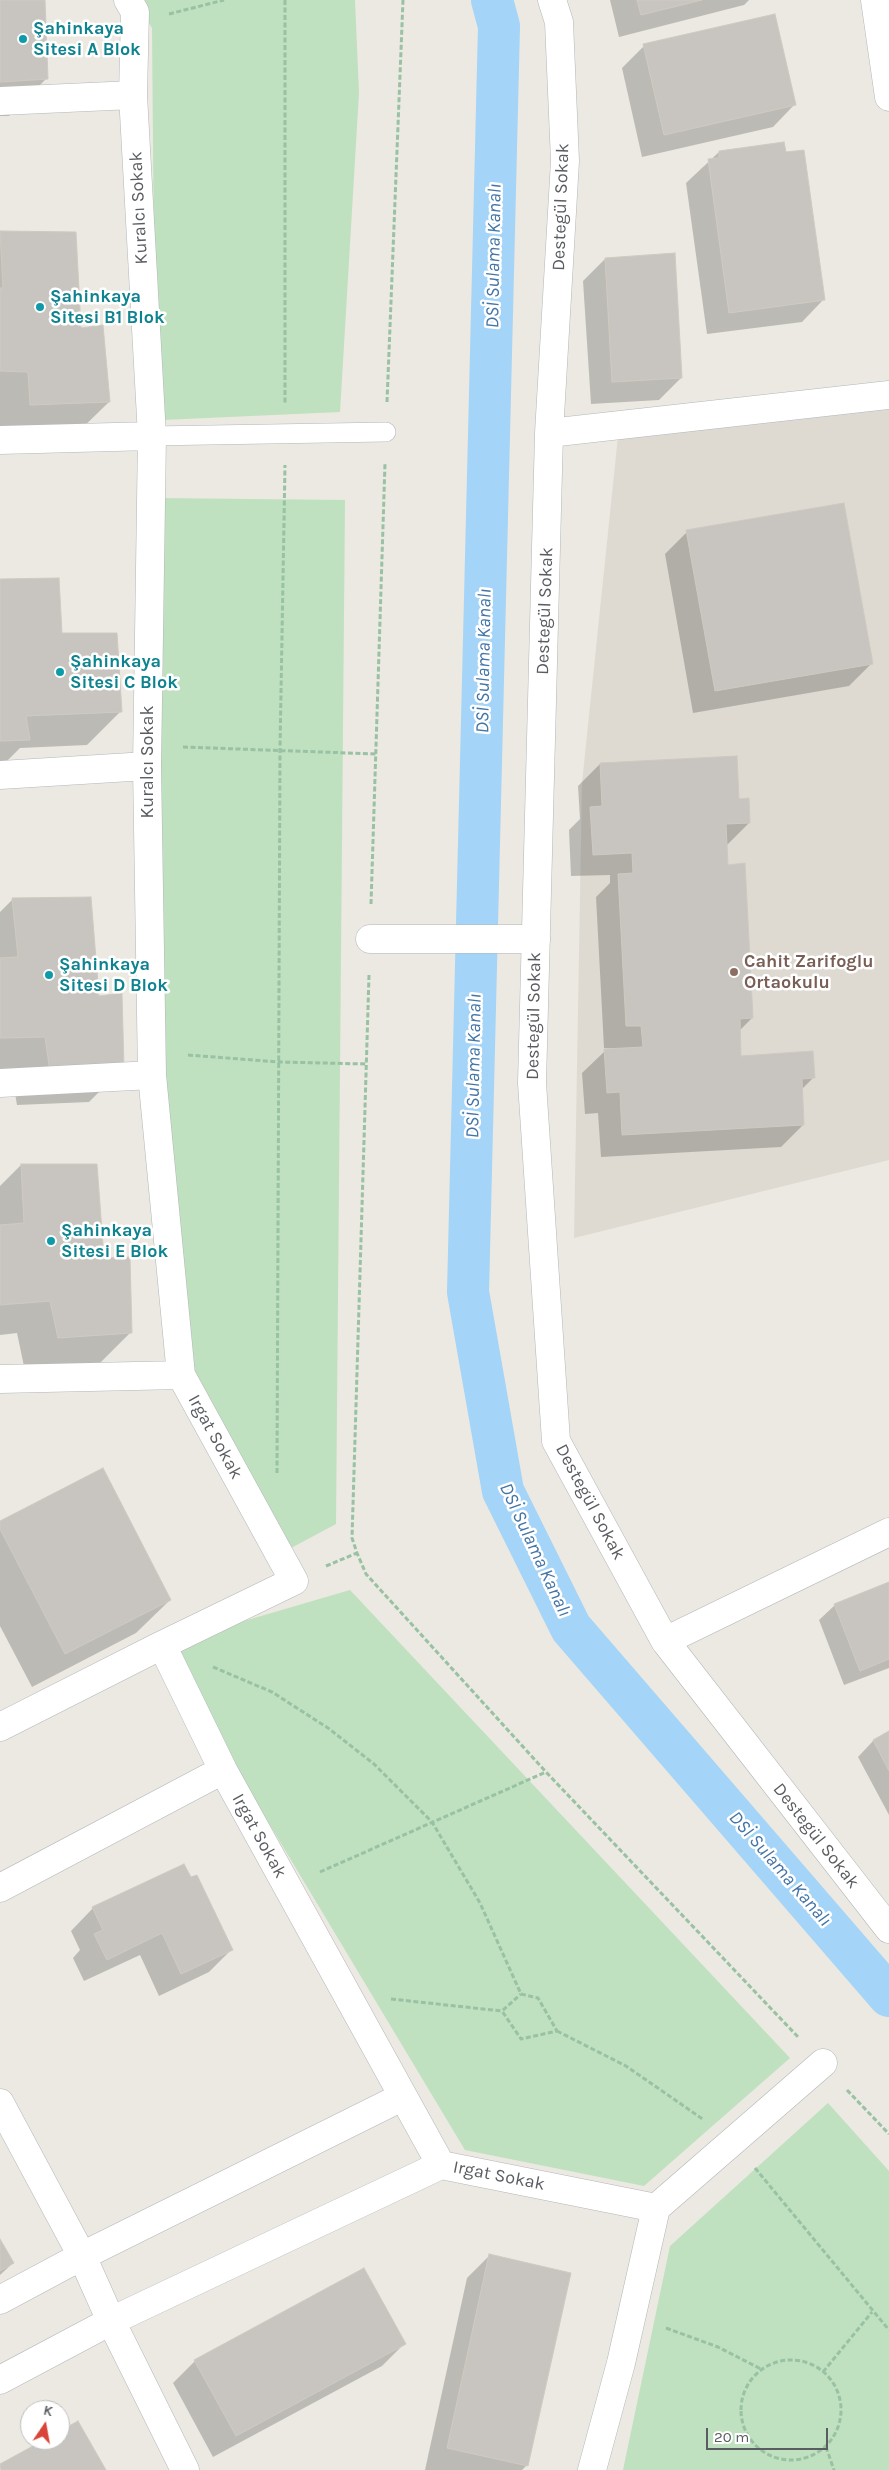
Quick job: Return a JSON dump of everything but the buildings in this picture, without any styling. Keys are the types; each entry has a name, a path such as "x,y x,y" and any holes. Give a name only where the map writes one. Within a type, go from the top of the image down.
{"street":[{"name":"Destegül Sokak","path":"552,0 559,22 565,161 550,433 532,1083 556,1441 666,1641 884,1914"},
{"path":"874,0 889,97"},
{"name":"Kuralcı Sokak","path":"132,11 133,95 152,436 148,756 152,1064 181,1375"},
{"path":"0,101 133,95"},
{"path":"550,433 889,394"},
{"path":"0,440 152,436"},
{"path":"0,775 148,756"},
{"path":"370,939 536,939"},
{"path":"0,1083 152,1064"},
{"path":"0,1379 181,1375"},
{"name":"Irgat Sokak","path":"181,1375 294,1581 162,1646 223,1770 402,2097 441,2165 656,2208"},
{"path":"666,1641 889,1532"},
{"path":"0,1727 162,1646"},
{"path":"0,1888 223,1770"},
{"path":"592,2470 631,2320 656,2208 823,2064"},
{"path":"0,2300 82,2256 402,2097"},
{"path":"0,2103 82,2256 185,2470"},
{"path":"0,2380 112,2321 441,2165"}],"lane":[{"path":"152,436 386,432"}],"path":[{"path":"132,11 224,0"},
{"path":"277,1482 280,749 286,435 285,0"},
{"path":"403,0 386,432 352,1538 366,1574 546,1772 889,2134"},
{"path":"148,756 280,749 376,754"},
{"path":"152,1064 279,1062 366,1064"},
{"path":"162,1646 272,1692 320,1723 374,1764 432,1822 480,1903 522,1994"},
{"path":"287,1887 546,1772"},
{"path":"346,1994 502,2011 522,1994"},
{"path":"522,1994 538,1998 557,2031 626,2066 733,2141 872,2312 889,2330"},
{"path":"502,2011 521,2039 557,2031"},
{"path":"823,2372 872,2312"},
{"path":"631,2320 680,2331 718,2347 761,2369"},
{"path":"792,2359 808,2363 823,2372 834,2384 840,2400 840,2417 836,2433 826,2447 811,2456 796,2460 780,2458 765,2452 752,2442 744,2428 740,2412 749,2382 761,2369 775,2362 792,2359"},
{"path":"826,2447 834,2470"}],"shaded area":[{"name":"Cahit Zarifoglu Ortaokulu","path":"889,402 889,1160 574,1238 582,783 618,436"}],"green space":[{"path":"135,0 355,0 359,93 340,412 162,420 154,263 152,28"},
{"path":"155,498 345,500 336,1524 291,1548 190,1366 161,1047"},
{"path":"350,1590 790,2058 644,2186 465,2150 162,1645"},
{"path":"828,2103 889,2171 889,2470 623,2470 670,2246"}],"waterway":[{"name":"DSİ Sulama Kanalı","path":"492,0 499,26 468,1292 503,1491 571,1628 889,1996"}],"place":[{"name":"Şahinkaya Sitesi A Blok","path":"23,39"},
{"name":"Şahinkaya Sitesi B1 Blok","path":"40,307"},
{"name":"Şahinkaya Sitesi C Blok","path":"60,672"},
{"name":"Cahit Zarifoglu Ortaokulu","path":"734,972"},
{"name":"Şahinkaya Sitesi D Blok","path":"49,975"},
{"name":"Şahinkaya Sitesi E Blok","path":"51,1241"}]}
